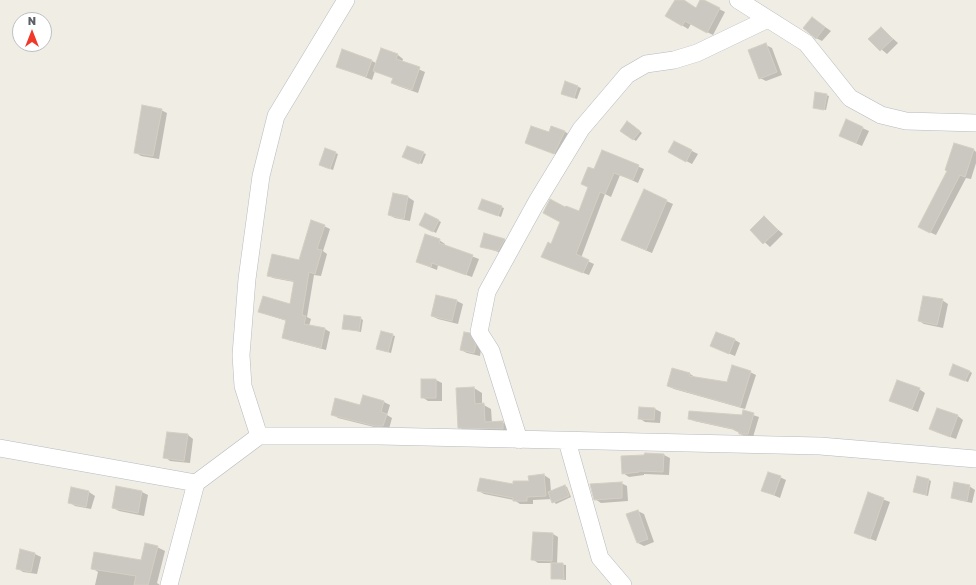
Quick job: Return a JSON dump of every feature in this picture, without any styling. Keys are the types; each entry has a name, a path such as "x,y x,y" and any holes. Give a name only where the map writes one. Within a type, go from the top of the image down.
{"street":[{"path":"258,436 243,386 241,355 247,279 261,176 276,116 346,0"},
{"path":"738,0 806,42 850,98 881,115 906,121 976,123"},
{"path":"519,440 491,351 479,332 487,292 536,203 581,129 627,75 646,64 674,60 698,53 768,19"},
{"path":"169,585 196,483 258,436 380,436 820,446 976,459"},
{"path":"567,441 600,558 623,585"},
{"path":"0,448 196,483"}],"building":[{"path":"675,0 684,0 696,8 700,0 704,0 720,8 707,33 685,21 682,26 665,16"},
{"path":"812,17 825,27 816,39 803,28"},
{"path":"881,27 893,39 880,51 868,39"},
{"path":"766,43 777,72 759,79 748,50"},
{"path":"381,48 398,54 396,59 420,67 412,90 391,83 393,78 373,71"},
{"path":"342,49 372,60 366,77 336,67"},
{"path":"565,81 578,86 574,98 561,94"},
{"path":"815,92 827,94 824,110 813,108"},
{"path":"142,105 162,109 153,156 134,153"},
{"path":"846,119 863,127 856,143 839,136"},
{"path":"627,121 640,131 633,140 620,131"},
{"path":"531,126 549,132 551,126 565,131 554,154 525,143"},
{"path":"674,141 692,150 686,162 668,152"},
{"path":"954,143 974,149 965,177 960,175 930,233 918,227 947,171 945,170"},
{"path":"407,146 424,152 419,164 402,157"},
{"path":"325,148 336,152 330,169 319,165"},
{"path":"602,150 639,165 633,180 614,173 605,194 600,192 576,254 589,260 583,273 541,257 548,242 551,244 560,222 543,213 550,199 565,207 566,206 579,211 588,187 581,184 588,167 594,169"},
{"path":"644,189 667,200 646,250 621,240"},
{"path":"393,193 408,196 404,219 388,215"},
{"path":"482,199 502,206 498,216 478,209"},
{"path":"425,213 439,220 433,232 419,225"},
{"path":"764,216 778,230 763,244 750,230"},
{"path":"311,220 325,225 317,249 322,250 315,274 309,272 302,315 306,316 304,324 325,328 321,348 282,338 286,320 258,312 263,296 290,304 294,281 267,276 272,254 299,260"},
{"path":"484,233 505,239 498,251 480,247"},
{"path":"425,234 440,239 439,243 473,255 466,275 432,263 431,267 416,262"},
{"path":"436,295 457,300 452,321 431,316"},
{"path":"923,296 943,299 937,325 918,321"},
{"path":"344,315 361,317 359,331 342,329"},
{"path":"381,331 393,334 388,352 376,349"},
{"path":"464,332 470,333 476,345 474,353 460,350"},
{"path":"716,332 735,339 729,354 710,346"},
{"path":"953,364 970,371 965,381 949,375"},
{"path":"732,365 751,371 740,407 667,386 672,368 690,373 689,376 727,382"},
{"path":"421,379 436,379 436,398 421,398"},
{"path":"897,380 920,388 912,409 889,401"},
{"path":"474,387 475,404 484,403 485,422 503,421 503,429 458,428 456,388"},
{"path":"363,395 384,401 381,412 387,414 383,426 375,426 331,415 335,398 360,405"},
{"path":"639,407 655,408 654,420 638,419"},
{"path":"937,408 958,415 950,437 929,429"},
{"path":"743,410 754,413 748,434 739,434 739,432 734,429 688,419 689,411 742,415"},
{"path":"167,432 188,434 184,461 163,458"},
{"path":"645,453 664,454 663,472 639,471 622,474 621,456 644,455"},
{"path":"768,472 781,476 774,495 761,491"},
{"path":"544,474 546,496 527,497 527,501 513,501 513,498 477,491 480,478 513,484 513,481 529,481 528,476"},
{"path":"917,476 929,479 926,495 913,492"},
{"path":"622,482 622,498 594,500 590,484"},
{"path":"954,482 970,485 967,501 951,498"},
{"path":"565,485 569,496 552,503 548,492"},
{"path":"116,486 142,491 138,513 112,508"},
{"path":"71,487 89,491 86,507 68,503"},
{"path":"868,492 884,498 870,539 854,533"},
{"path":"638,510 648,539 637,543 626,514"},
{"path":"533,532 553,533 552,561 531,560"},
{"path":"145,543 158,546 148,585 134,585 136,576 91,569 94,552 141,560"},
{"path":"20,549 35,553 31,572 16,569"},
{"path":"551,563 563,563 564,579 551,579"}]}
